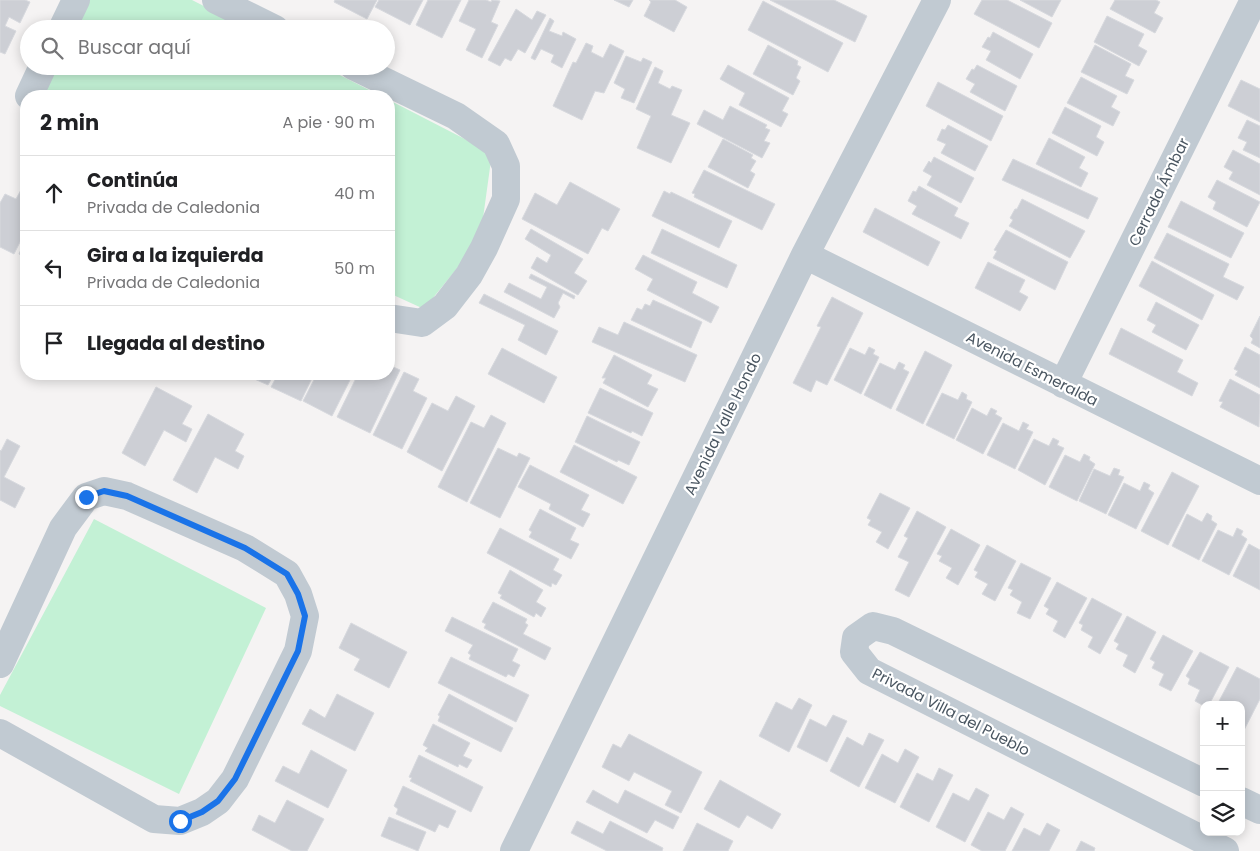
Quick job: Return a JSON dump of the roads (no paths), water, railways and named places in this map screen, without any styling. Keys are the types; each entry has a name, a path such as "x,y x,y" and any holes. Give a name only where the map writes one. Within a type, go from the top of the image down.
{"street":[{"path":"66,20 76,0"},
{"path":"216,0 257,20"},
{"name":"Avenida Valle Hondo","path":"514,851 805,255 937,0"},
{"name":"Cerrada Ámbar","path":"1063,384 1254,0"},
{"path":"32,90 39,75"},
{"path":"372,75 456,116 496,144 506,166 506,199 484,248 469,274 445,306 422,323 395,319"},
{"name":"Avenida Esmeralda","path":"805,255 1260,481"},
{"path":"0,664 63,528 86,497 104,491 127,496 245,548 287,574 298,594 305,616 298,651 235,779 218,801 202,812 180,821 154,819 0,733"},
{"name":"Privada Villa del Pueblo","path":"1200,781 893,631 873,626 856,638 854,652 869,672 1225,851"},
{"path":"1245,803 1260,810"}]}
